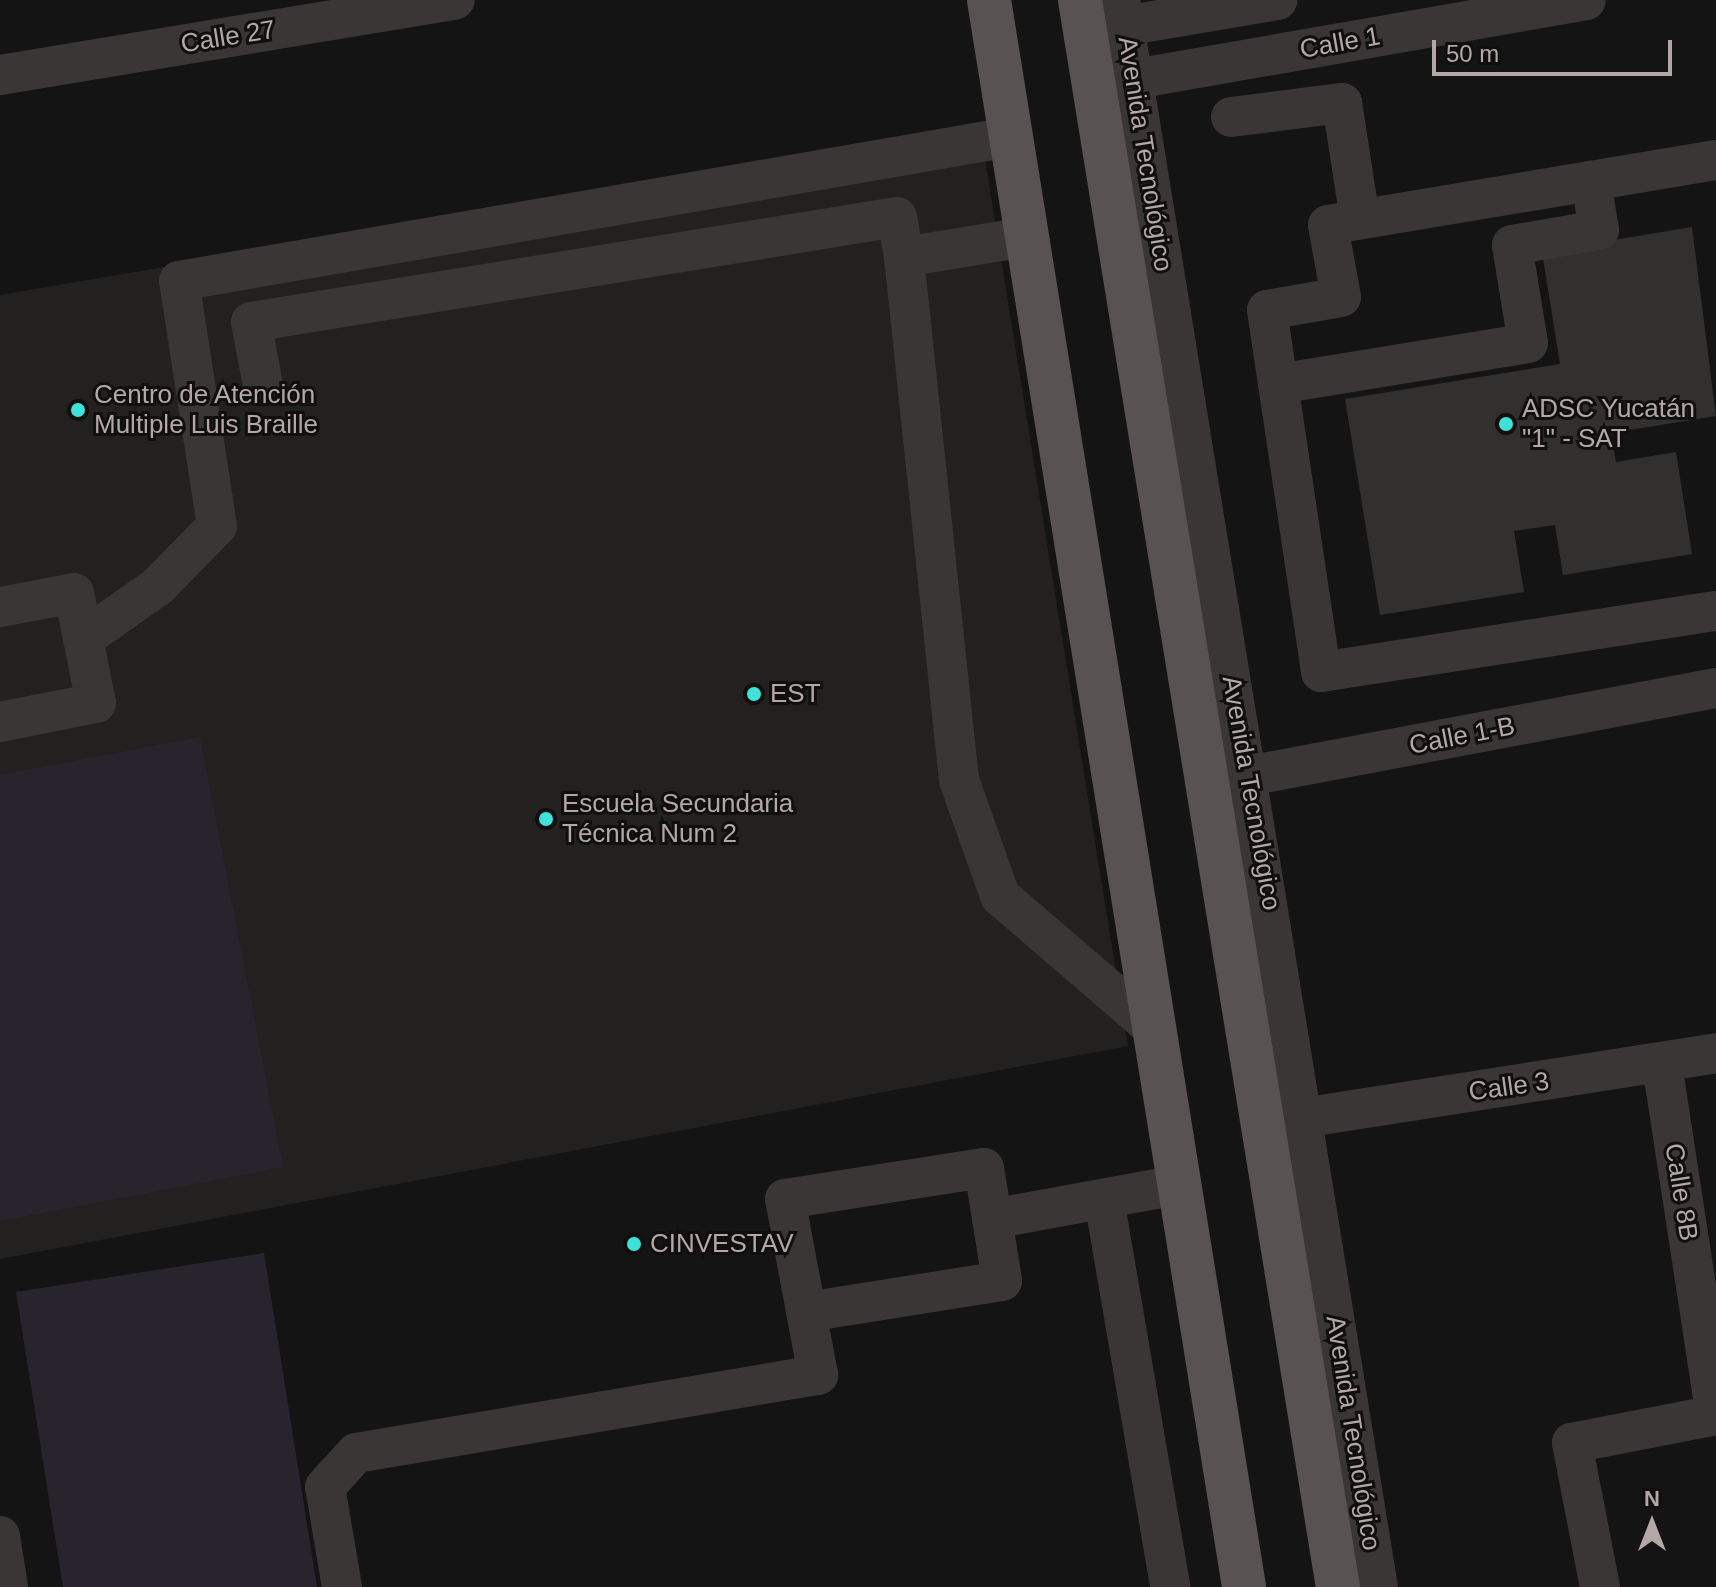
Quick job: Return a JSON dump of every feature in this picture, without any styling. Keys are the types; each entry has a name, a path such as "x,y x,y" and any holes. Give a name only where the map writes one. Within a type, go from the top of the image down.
{"main road":[{"path":"989,0 1151,1026 1244,1587"},
{"name":"Avenida Tecnológico","path":"1102,14 1227,780 1338,1587"}],"street":[{"name":"Calle 27","path":"0,75 362,8 455,0"},
{"path":"1102,14 1277,0"},
{"name":"Calle 1","path":"1114,83 1586,0"},
{"path":"1231,117 1342,103 1360,219"},
{"path":"83,639 158,586 217,526 179,281 1010,137"},
{"path":"1716,160 1328,225 1341,297 1267,310 1321,672 1716,611"},
{"path":"1278,384 1528,343 1512,245 1599,230 1591,181"},
{"path":"262,380 251,322 897,217 904,257 959,780 972,822 1000,896 1151,1026"},
{"path":"904,257 1026,237"},
{"path":"0,607 74,593 96,703 0,722"},
{"name":"Calle 1-B","path":"1227,780 1716,688"},
{"name":"Avenida Tecnológico","path":"1227,780 1302,1118 1378,1587"},
{"name":"Calle 3","path":"1302,1118 1662,1064 1716,1053"},
{"name":"Calle 8B","path":"1662,1064 1716,1415"},
{"path":"342,1587 325,1487 356,1453 818,1375 806,1312 785,1199 984,1168 1002,1281 806,1312"},
{"path":"992,1219 1177,1185"},
{"path":"1104,1199 1170,1587"},
{"path":"1600,1587 1572,1443 1716,1415"},
{"path":"0,1536 8,1587"}],"shaded area":[{"name":"Escuela Secundaria Técnica Num 2","path":"980,128 1128,1046 0,1259 0,295"},
{"path":"200,737 283,1167 0,1221 0,775"},
{"path":"264,1253 317,1587 63,1587 16,1292"}],"building":[{"name":"ADSC Yucatán \"1\" - SAT","path":"1692,227 1716,416 1611,433 1616,462 1676,452 1692,554 1563,575 1555,525 1514,531 1524,592 1380,615 1345,399 1560,364 1542,252"}],"place":[{"name":"Centro de Atención Multiple Luis Braille","path":"78,410"},
{"name":"ADSC Yucatán \"1\" - SAT","path":"1506,424"},
{"name":"EST","path":"754,694"},
{"name":"Escuela Secundaria Técnica Num 2","path":"546,819"},
{"name":"CINVESTAV","path":"634,1244"}]}
